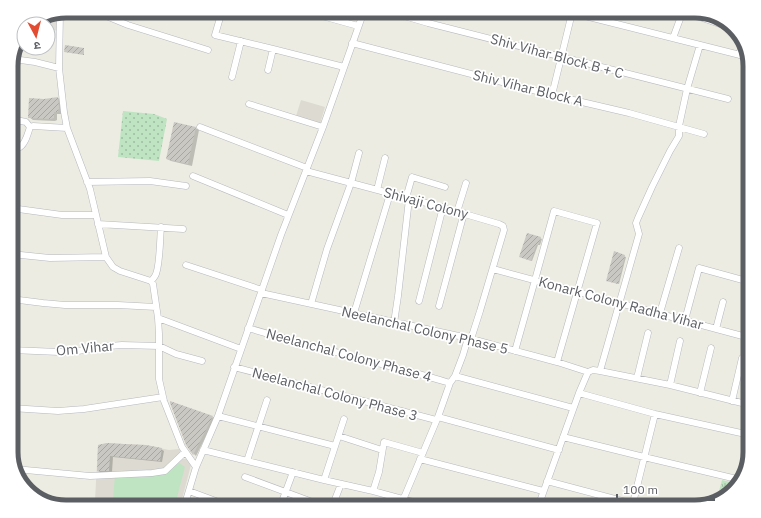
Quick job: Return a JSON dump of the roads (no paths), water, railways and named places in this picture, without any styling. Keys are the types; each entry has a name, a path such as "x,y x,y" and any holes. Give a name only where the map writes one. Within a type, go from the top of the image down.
{"street":[{"path":"111,18 128,25 208,50"},
{"path":"219,18 215,35 344,67"},
{"path":"329,18 358,26"},
{"path":"186,500 196,467 218,416 288,215 323,127 361,18"},
{"name":"Shiv Vihar Block B + C","path":"413,18 728,99"},
{"path":"552,94 571,18"},
{"path":"601,18 739,55 740,52"},
{"path":"673,38 680,18"},
{"path":"60,19 59,68 67,128 87,182 106,257 113,267 120,271 151,281"},
{"path":"232,77 241,41"},
{"name":"Shiv Vihar Block A","path":"352,43 629,113 704,134"},
{"path":"600,370 639,234 636,223 652,187 679,136 679,126 687,89 700,45"},
{"path":"268,70 273,49"},
{"path":"19,60 59,68"},
{"path":"249,104 323,127"},
{"path":"18,120 26,122 30,127"},
{"path":"30,127 67,128"},
{"path":"18,148 21,147 30,127"},
{"name":"Shivaji Colony","path":"200,128 306,169 351,184 408,198 499,224 503,226 504,230 493,269"},
{"path":"311,304 327,250 351,184 359,153"},
{"path":"377,190 385,158"},
{"path":"193,176 288,215"},
{"path":"394,322 408,198 412,177 445,187"},
{"path":"87,182 150,181 186,186"},
{"path":"439,306 466,183"},
{"path":"354,313 390,194"},
{"path":"419,301 443,208"},
{"path":"18,209 62,215 96,215"},
{"path":"515,351 536,280 554,210 597,223 557,362"},
{"path":"98,224 183,229"},
{"path":"151,281 156,275 159,255 160,227"},
{"path":"660,314 678,248"},
{"path":"18,255 50,258 106,257"},
{"name":"Neelanchal Colony Phase 5","path":"186,265 261,291 311,304 470,339 557,362 588,372"},
{"path":"685,320 699,268 743,280"},
{"path":"203,450 373,491 403,500 437,419 450,383 455,376 470,339 493,269"},
{"name":"Konark Colony Radha Vihar","path":"493,269 743,336"},
{"path":"151,281 158,318 159,379 163,397 182,447 196,467"},
{"path":"18,300 65,305 136,305 156,307"},
{"path":"716,329 723,302"},
{"path":"158,318 241,349"},
{"name":"Neelanchal Colony Phase 4","path":"248,328 450,383"},
{"path":"637,378 648,334"},
{"path":"670,385 680,341"},
{"name":"Om Vihar","path":"18,350 59,352 122,345 159,346"},
{"path":"159,346 176,354 202,361"},
{"path":"700,393 711,348"},
{"path":"732,401 742,358"},
{"name":"Neelanchal Colony Phase 3","path":"234,367 559,450"},
{"path":"540,500 573,408 588,372 600,370 670,385 743,403"},
{"path":"455,376 573,408"},
{"path":"579,393 655,414 743,433"},
{"path":"18,408 58,411 84,409 163,397"},
{"path":"247,461 267,400"},
{"path":"633,500 655,414"},
{"path":"218,416 335,446"},
{"path":"324,480 344,419"},
{"path":"339,436 382,450"},
{"path":"563,437 735,479"},
{"path":"373,491 379,472 384,442 421,456 543,491"},
{"path":"22,470 90,476 152,473 165,471 185,452"},
{"path":"282,500 293,472"},
{"path":"245,477 307,500"},
{"path":"547,481 612,500"},
{"path":"337,500 341,484"},
{"path":"189,491 213,500"}]}
